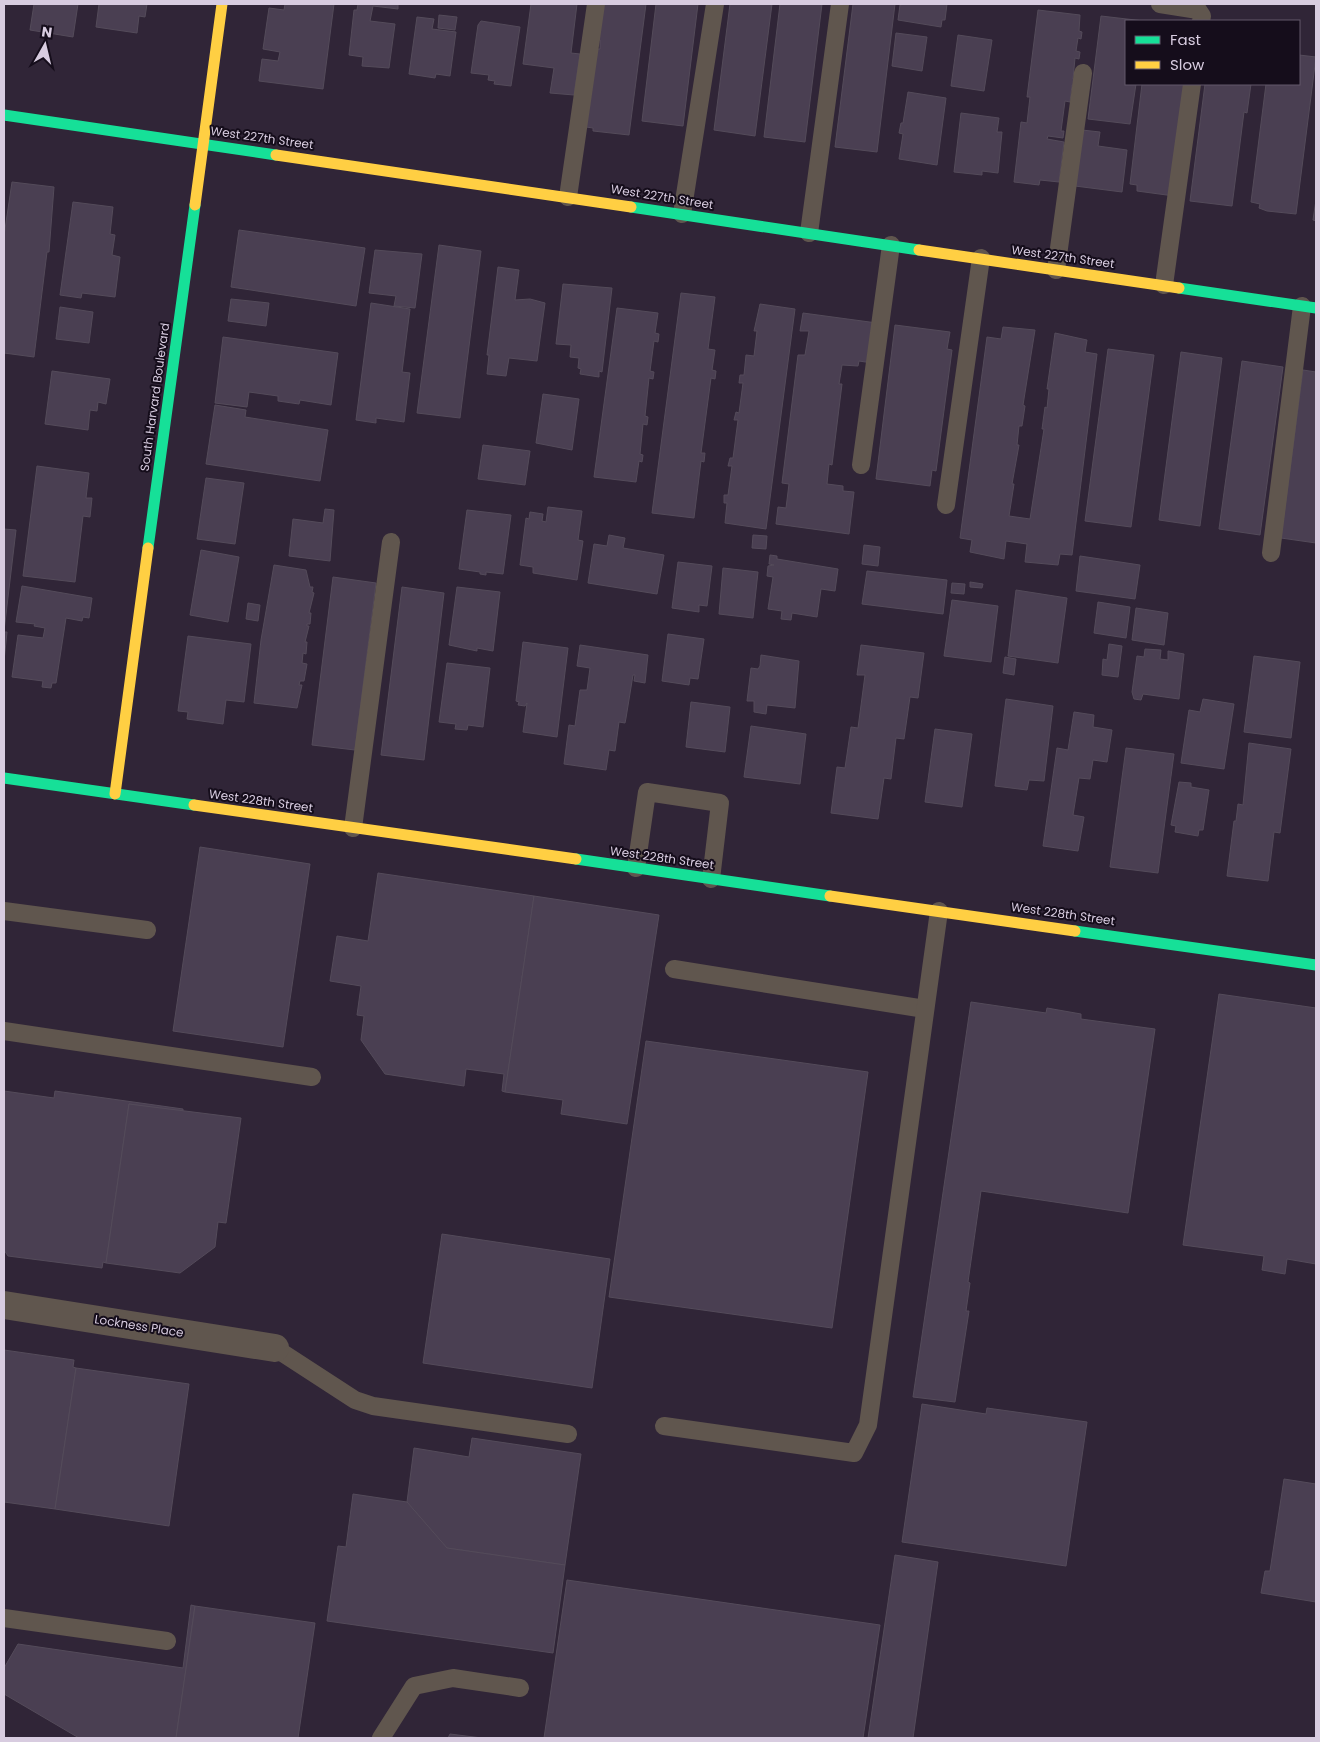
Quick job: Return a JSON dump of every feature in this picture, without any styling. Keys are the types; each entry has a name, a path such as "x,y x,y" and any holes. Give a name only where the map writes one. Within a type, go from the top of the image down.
{"street":[{"name":"South Harvard Boulevard","path":"115,794 222,4"},
{"name":"West 227th Street","path":"4,115 1309,307"},
{"name":"West 228th Street","path":"4,778 1316,964"},
{"name":"Lockness Place","path":"4,1305 275,1348"}],"lane":[{"path":"568,197 596,4"},
{"path":"682,214 716,4"},
{"path":"809,233 840,4"},
{"path":"1160,4 1198,10 1202,16 1201,20"},
{"path":"1056,270 1083,73"},
{"path":"1164,285 1192,85"},
{"path":"861,465 891,245"},
{"path":"946,505 981,258"},
{"path":"1271,552 1309,307"},
{"path":"353,828 391,542"},
{"path":"636,868 647,792 720,803 711,878"},
{"path":"664,1426 854,1453 868,1425 939,910"},
{"path":"4,911 147,930"},
{"path":"674,969 925,1009"},
{"path":"4,1031 312,1077"},
{"path":"275,1348 355,1400 373,1406 568,1434"},
{"path":"4,1618 167,1641"},
{"path":"381,1738 414,1686 453,1678 520,1688"}],"building":[{"path":"34,4 78,4 73,37 30,30"},
{"path":"99,4 147,4 145,17 139,16 137,33 96,27"},
{"path":"285,4 334,4 323,89 259,81 262,59 278,61 280,52 263,49 269,8 284,10"},
{"path":"358,4 398,4 398,9 373,6 370,21 395,24 389,68 362,66 363,57 349,55 354,10 357,10"},
{"path":"531,4 577,4 571,53 580,54 574,95 550,93 554,68 523,64"},
{"path":"601,4 646,4 629,135 593,131 593,128 586,127 596,49 600,49 600,40 597,40"},
{"path":"656,4 698,4 683,126 642,121"},
{"path":"730,4 772,4 755,136 714,130"},
{"path":"780,4 822,4 805,142 764,137"},
{"path":"853,4 895,4 877,152 835,147"},
{"path":"947,4 945,20 942,20 941,27 898,20 900,5"},
{"path":"1038,10 1080,15 1079,31 1082,32 1081,39 1078,38 1076,51 1080,52 1079,59 1075,58 1073,79 1077,79 1076,86 1072,85 1070,102 1065,101 1061,131 1064,131 1063,138 1048,136 1047,139 1064,142 1059,182 1040,180 1039,185 1014,182 1021,122 1027,123 1030,97 1027,97"},
{"path":"439,15 457,17 455,30 438,28"},
{"path":"1101,16 1135,20 1125,20 1125,85 1136,85 1130,124 1088,119"},
{"path":"417,17 434,19 432,29 456,32 450,76 436,74 435,78 409,74"},
{"path":"481,21 520,27 511,86 494,84 495,81 488,80 489,75 471,73 478,25"},
{"path":"896,33 927,37 922,71 892,66"},
{"path":"958,35 992,40 984,91 951,86"},
{"path":"1300,55 1316,57 1296,214 1267,211 1259,208 1260,204 1251,202 1266,85 1300,85"},
{"path":"1142,85 1188,85 1174,196 1137,191 1137,185 1130,184"},
{"path":"1205,85 1251,85 1247,113 1244,112 1232,206 1190,201"},
{"path":"908,92 946,98 937,165 899,159 903,134 899,133 901,123 903,123"},
{"path":"961,113 999,118 997,132 1002,132 998,173 982,171 982,175 954,172"},
{"path":"1082,130 1100,132 1098,146 1127,150 1122,192 1075,186"},
{"path":"12,182 54,187 49,252 47,252 34,357 4,353 4,236"},
{"path":"1316,200 1316,221 1313,220"},
{"path":"73,202 113,207 110,234 115,235 112,255 120,257 115,297 82,293 81,298 60,295"},
{"path":"239,230 365,248 356,306 231,287"},
{"path":"439,245 481,251 460,418 417,413"},
{"path":"375,250 422,254 415,308 394,306 396,296 369,293"},
{"path":"498,267 519,270 515,300 530,299 545,303 537,361 509,358 506,376 487,374 489,355 487,355"},
{"path":"563,284 612,288 602,372 599,371 599,377 580,374 581,369 578,368 579,358 570,357 571,345 556,344"},
{"path":"681,293 715,297 708,349 715,350 712,370 716,371 715,379 711,378 701,453 705,453 704,462 701,461 694,518 652,513"},
{"path":"231,299 269,303 266,326 228,321"},
{"path":"371,303 410,309 402,372 410,373 404,422 376,418 376,423 356,420"},
{"path":"760,304 795,309 766,529 725,523 727,503 724,503 724,495 728,495 732,466 728,466 730,458 733,458 738,420 734,420 736,412 739,413 743,383 739,383 740,375 744,375 746,355 754,356 757,331 754,331"},
{"path":"60,307 93,312 89,343 56,339"},
{"path":"617,308 658,313 655,333 659,334 658,342 654,341 650,371 654,372 653,379 649,378 645,416 648,417 647,425 643,424 640,454 643,455 642,462 639,461 636,482 594,477"},
{"path":"803,313 877,323 872,363 859,361 858,366 842,365 839,384 842,384 832,465 829,464 827,484 843,486 843,491 854,492 849,534 776,524 778,507 786,508 789,484 782,483 798,355 805,355 809,331 800,331"},
{"path":"895,325 950,332 947,349 952,350 936,471 932,470 930,486 876,479"},
{"path":"1003,327 1035,330 1023,405 1025,406 1022,426 1019,426 1017,445 1019,445 1009,516 1030,519 1044,429 1042,429 1045,407 1047,408 1049,389 1047,389 1055,333 1087,340 1085,352 1097,354 1072,555 1060,554 1058,565 1025,562 1027,544 1006,541 1004,559 970,552 972,540 960,538 987,337 1001,339"},
{"path":"223,337 338,353 331,405 300,400 299,404 278,401 278,396 249,392 247,407 215,403"},
{"path":"1108,349 1154,355 1131,527 1085,521"},
{"path":"1181,352 1222,358 1200,526 1159,520"},
{"path":"1242,361 1283,367 1260,535 1219,529"},
{"path":"1303,370 1316,372 1316,543 1281,538"},
{"path":"52,371 110,379 106,404 98,402 97,411 90,410 88,430 45,424"},
{"path":"543,394 579,399 572,450 536,443"},
{"path":"215,405 246,410 245,417 328,430 320,481 206,464"},
{"path":"483,445 530,451 525,485 478,479"},
{"path":"37,466 89,473 86,498 92,498 90,517 83,516 75,582 23,576"},
{"path":"206,478 244,483 235,544 197,539"},
{"path":"548,507 582,511 578,540 583,541 577,580 533,573 533,567 520,565 526,518 529,519 530,512 543,514 542,521 546,522"},
{"path":"325,509 334,510 330,561 289,556 293,519 323,523"},
{"path":"467,510 511,515 503,574 486,572 486,575 480,574 480,572 459,569"},
{"path":"4,529 16,530 4,631"},
{"path":"609,535 625,538 623,548 664,555 657,594 588,583 594,544 607,546"},
{"path":"753,535 767,536 766,549 752,548"},
{"path":"864,545 880,547 878,566 862,564"},
{"path":"201,550 239,557 228,622 190,615"},
{"path":"770,555 777,556 777,559 838,569 835,591 821,589 817,617 792,613 791,620 781,619 782,611 768,609 773,577 767,576 768,566 774,565 769,564"},
{"path":"1080,556 1140,565 1135,599 1076,591"},
{"path":"678,562 712,566 707,606 699,605 699,612 672,608"},
{"path":"274,565 306,570 310,587 313,587 312,592 314,593 309,613 311,613 310,624 307,624 309,626 305,642 307,642 306,654 303,653 302,663 307,664 304,681 300,681 299,685 302,685 297,708 254,703 261,640"},
{"path":"723,568 758,572 753,618 719,614"},
{"path":"867,571 947,580 943,614 862,604"},
{"path":"333,577 376,583 355,750 312,745"},
{"path":"970,582 983,584 982,588 970,587"},
{"path":"952,583 965,584 964,594 951,593"},
{"path":"22,586 92,598 89,618 83,617 82,621 66,618 56,683 52,683 51,688 42,687 43,681 12,677 18,635 43,638 45,628 34,626 35,624 16,622"},
{"path":"402,587 444,593 424,760 381,755"},
{"path":"457,587 500,592 493,651 477,648 477,651 449,645"},
{"path":"1016,590 1067,598 1058,663 1008,656"},
{"path":"952,600 998,606 991,662 944,656"},
{"path":"1098,602 1130,607 1126,638 1094,633"},
{"path":"248,603 260,605 258,621 246,619"},
{"path":"1136,608 1168,613 1164,645 1132,640"},
{"path":"4,632 7,632 4,661"},
{"path":"668,634 704,639 698,679 690,678 689,685 662,681"},
{"path":"188,636 251,644 244,702 226,700 223,724 187,719 188,712 178,711"},
{"path":"523,642 568,648 557,737 523,732 527,703 525,706 518,705 519,702 516,701"},
{"path":"1109,644 1122,646 1118,677 1102,675 1103,659 1107,660"},
{"path":"580,645 648,655 645,683 634,681 635,675 633,675 625,723 619,722 615,751 609,750 606,770 564,764 569,725 575,726 580,690 587,690 590,668 577,666"},
{"path":"861,645 924,653 918,698 910,697 904,739 896,738 891,779 884,778 878,819 831,813 837,767 845,768 851,727 858,728 865,675 857,675"},
{"path":"1145,649 1161,650 1160,659 1168,660 1168,651 1184,654 1179,699 1143,694 1141,700 1134,699 1132,692 1137,656 1144,657"},
{"path":"761,655 799,661 795,708 767,705 766,714 754,712 754,701 747,701 751,668 758,669"},
{"path":"1254,656 1300,662 1291,738 1244,732"},
{"path":"1005,657 1016,659 1014,675 1003,673"},
{"path":"447,663 490,668 483,727 468,725 467,730 455,729 456,724 439,722"},
{"path":"1006,699 1053,706 1044,781 1029,780 1027,790 995,786"},
{"path":"1203,699 1234,704 1224,769 1181,763 1189,710 1200,712"},
{"path":"691,702 730,707 725,752 686,747"},
{"path":"1074,712 1094,715 1093,727 1112,730 1107,762 1093,760 1090,779 1079,778 1073,815 1084,817 1078,851 1043,846 1057,748 1068,750"},
{"path":"751,726 806,734 800,784 744,777"},
{"path":"935,729 972,734 962,807 925,802"},
{"path":"1249,743 1291,749 1280,833 1274,832 1268,881 1227,876 1234,821 1236,821 1238,804 1243,805"},
{"path":"1126,748 1174,754 1158,873 1110,867"},
{"path":"1179,782 1191,783 1191,787 1209,790 1203,830 1199,830 1198,836 1175,832 1176,826 1171,825"},
{"path":"200,847 310,864 283,1047 173,1031"},
{"path":"378,873 534,896 505,1092 502,1091 504,1074 466,1069 464,1086 385,1074 361,1040 364,1016 357,1015 361,986 330,981 337,936 368,941"},
{"path":"534,896 659,915 627,1124 561,1114 563,1100 505,1092"},
{"path":"1219,994 1316,1008 1316,1264 1287,1259 1285,1274 1262,1270 1264,1256 1183,1245"},
{"path":"971,1002 1046,1013 1047,1008 1081,1014 1081,1019 1155,1029 1128,1213 981,1191 968,1282 970,1283 966,1311 969,1311 955,1402 913,1397"},
{"path":"646,1041 868,1072 832,1328 609,1297"},
{"path":"4,1091 54,1098 55,1091 183,1109 183,1112 129,1104 106,1263 103,1262 102,1268 8,1256 4,1250"},
{"path":"129,1104 241,1118 226,1223 218,1222 215,1247 180,1273 106,1263"},
{"path":"442,1234 610,1259 592,1388 423,1363"},
{"path":"4,1350 74,1360 73,1367 76,1368 55,1509 4,1502"},
{"path":"76,1368 189,1384 169,1526 55,1509"},
{"path":"922,1404 986,1414 987,1408 1087,1422 1066,1566 902,1542"},
{"path":"472,1438 581,1454 565,1565 447,1548 407,1502 414,1448 469,1457"},
{"path":"1284,1479 1316,1484 1316,1602 1261,1593 1265,1571 1270,1571"},
{"path":"353,1494 407,1502 447,1548 565,1565 553,1653 327,1621 338,1546 346,1547"},
{"path":"895,1555 938,1562 913,1738 868,1738"},
{"path":"567,1580 880,1625 863,1738 544,1738"},
{"path":"191,1605 195,1606 176,1738 79,1738 4,1694 4,1668 18,1644 183,1668"},
{"path":"195,1606 315,1623 298,1738 176,1738"},
{"path":"450,1734 482,1738 448,1738"}],"traffic: fast":[{"path":"4,115 276,155"},
{"path":"148,548 195,205"},
{"path":"631,207 919,250"},
{"path":"1179,288 1316,308"},
{"path":"4,778 194,805"},
{"path":"576,859 830,896"},
{"path":"1075,931 1316,965"}],"traffic: slow":[{"path":"195,205 222,4"},
{"path":"276,155 631,207"},
{"path":"919,250 1179,288"},
{"path":"115,794 148,548"},
{"path":"194,805 576,859"},
{"path":"830,896 1075,931"}]}
